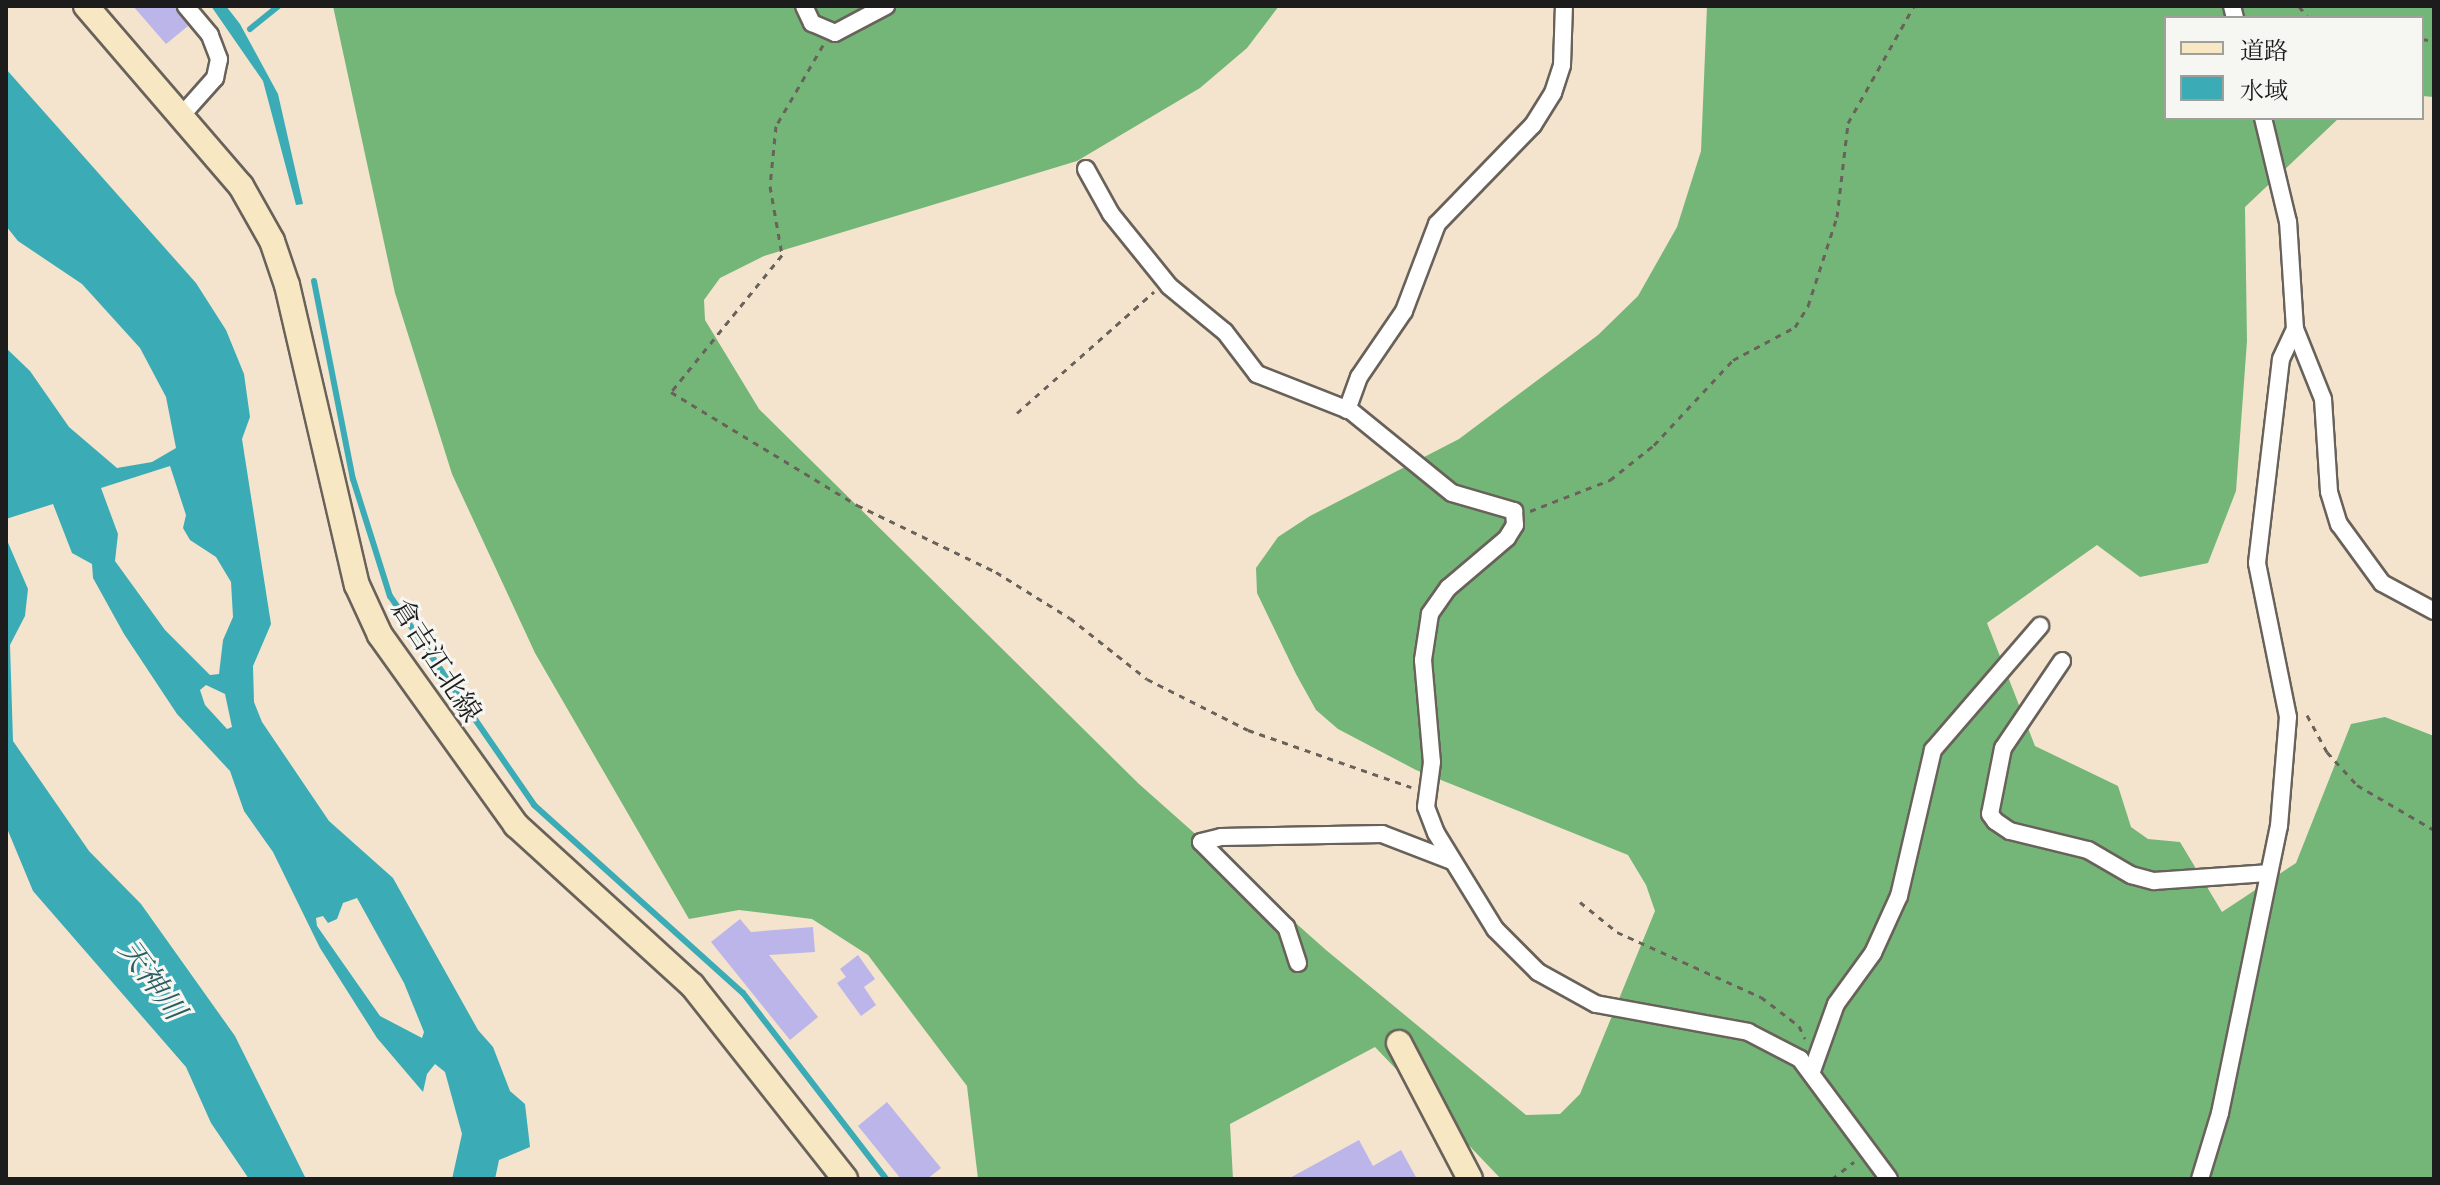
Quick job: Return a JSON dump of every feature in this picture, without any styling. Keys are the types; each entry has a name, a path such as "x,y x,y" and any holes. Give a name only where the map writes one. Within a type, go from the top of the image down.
{"main road":[{"name":"倉吉江北線","path":"86,6 241,186 272,241 287,285 357,585 380,635 516,825 692,985 845,1179"},
{"path":"1399,1043 1470,1179"}],"street":[{"path":"182,115 215,78 219,59 210,35 186,6"},
{"path":"804,6 812,23 830,31 886,6"},
{"path":"1347,410 1359,377 1404,311 1437,224 1533,125 1553,93 1562,65 1564,6"},
{"path":"2263,120 2288,222 2295,329 2323,399 2328,483 2339,524 2382,583 2434,611"},
{"path":"1086,169 1111,214 1165,281 1225,332 1257,374 1347,410 1452,493 1480,504 1507,505 1516,518 1507,538 1448,588 1430,614 1426,635 1425,702 1432,762 1426,807 1454,862 1515,952 1578,996 1596,1004 1748,1032 1814,1067 1867,1152 1889,1179"},
{"path":"2200,1179 2250,977 2267,873 2279,826 2285,689 2257,563 2281,359 2295,329"},
{"path":"1814,1067 1836,1004 1873,953 1899,896 1933,750 2040,626"},
{"path":"2062,661 2003,748 1990,814 1995,821 2010,831 2088,850 2131,875 2154,881 2267,873"},
{"path":"1298,963 1286,927 1201,842 1221,837 1382,834 1454,862"}],"path":[{"path":"1516,518 1610,480 1654,445 1733,360 1795,327 1808,306 1837,217 1848,123 1914,6"},
{"path":"830,31 776,126 770,186 782,255 671,392 857,505 996,572 1070,618 1147,679 1248,730 1424,792"},
{"path":"1017,413 1165,281"},
{"path":"2285,689 2298,699 2345,773 2434,830"},
{"path":"1580,902 1617,932 1761,997 1799,1026 1814,1067"},
{"path":"1832,1179 1867,1152"}],"green space":[{"path":"333,6 1279,6 1247,48 1200,88 1077,161 764,256 720,278 704,300 705,320 759,409 1139,784 1326,950 1526,1115 1560,1114 1580,1094 1655,911 1646,885 1628,855 1416,770 1338,729 1316,710 1257,593 1256,568 1278,537 1310,516 1459,439 1598,335 1638,296 1677,227 1701,151 1707,6 2434,6 2434,97 2424,96 2424,16 2164,16 2164,120 2337,120 2245,207 2247,341 2236,491 2208,563 2140,577 2097,545 1987,623 2035,746 2118,786 2131,827 2148,839 2180,842 2222,912 2296,863 2351,724 2385,717 2434,736 2434,1179 1501,1179 1375,1047 1230,1124 1233,1179 978,1179 967,1086 868,955 812,919 739,910 689,919 535,653 452,474 395,293"}],"water":[{"path":"211,6 226,6 240,24 278,94 303,204 296,205 263,81"},
{"path":"6,69 196,283 226,330 244,374 250,417 242,439 271,624 253,666 254,702 262,722 329,821 393,878 478,1030 493,1047 510,1091 525,1104 530,1147 499,1160 495,1179 452,1179 462,1134 445,1072 435,1064 427,1074 423,1092 377,1038 320,948 273,852 244,811 230,771 177,714 124,634 93,578 92,564 72,553 53,504 6,519 6,348 30,371 69,427 117,468 152,462 176,448 166,397 140,348 82,284 18,241 6,226","holes":["170,466 186,515 183,528 190,540 216,557 231,582 233,617 223,640 219,674 210,675 165,630 115,561 118,534 101,488","206,685 225,694 232,727 227,729 205,705 200,690","357,898 404,983 424,1032 422,1038 380,1016 317,926 316,918 323,916 328,923 337,919 343,903"]},
{"name":"天神川","path":"6,538 28,589 25,616 10,645 13,741 89,851 141,904 235,1036 306,1179 249,1179 211,1123 186,1067 33,891 6,826"}],"building":[{"path":"133,6 173,6 188,26 166,44"},
{"path":"740,919 751,932 813,927 815,952 769,955 818,1017 790,1040 711,942"},
{"path":"858,955 875,979 864,987 876,1005 861,1016 837,983 846,977 840,969"},
{"path":"887,1102 941,1168 927,1179 901,1179 858,1126"},
{"path":"1359,1140 1373,1166 1401,1150 1417,1179 1288,1179"}],"waterway":[{"path":"250,29 278,6"},
{"path":"314,281 353,479 390,596 534,805 743,993 886,1179"}]}
